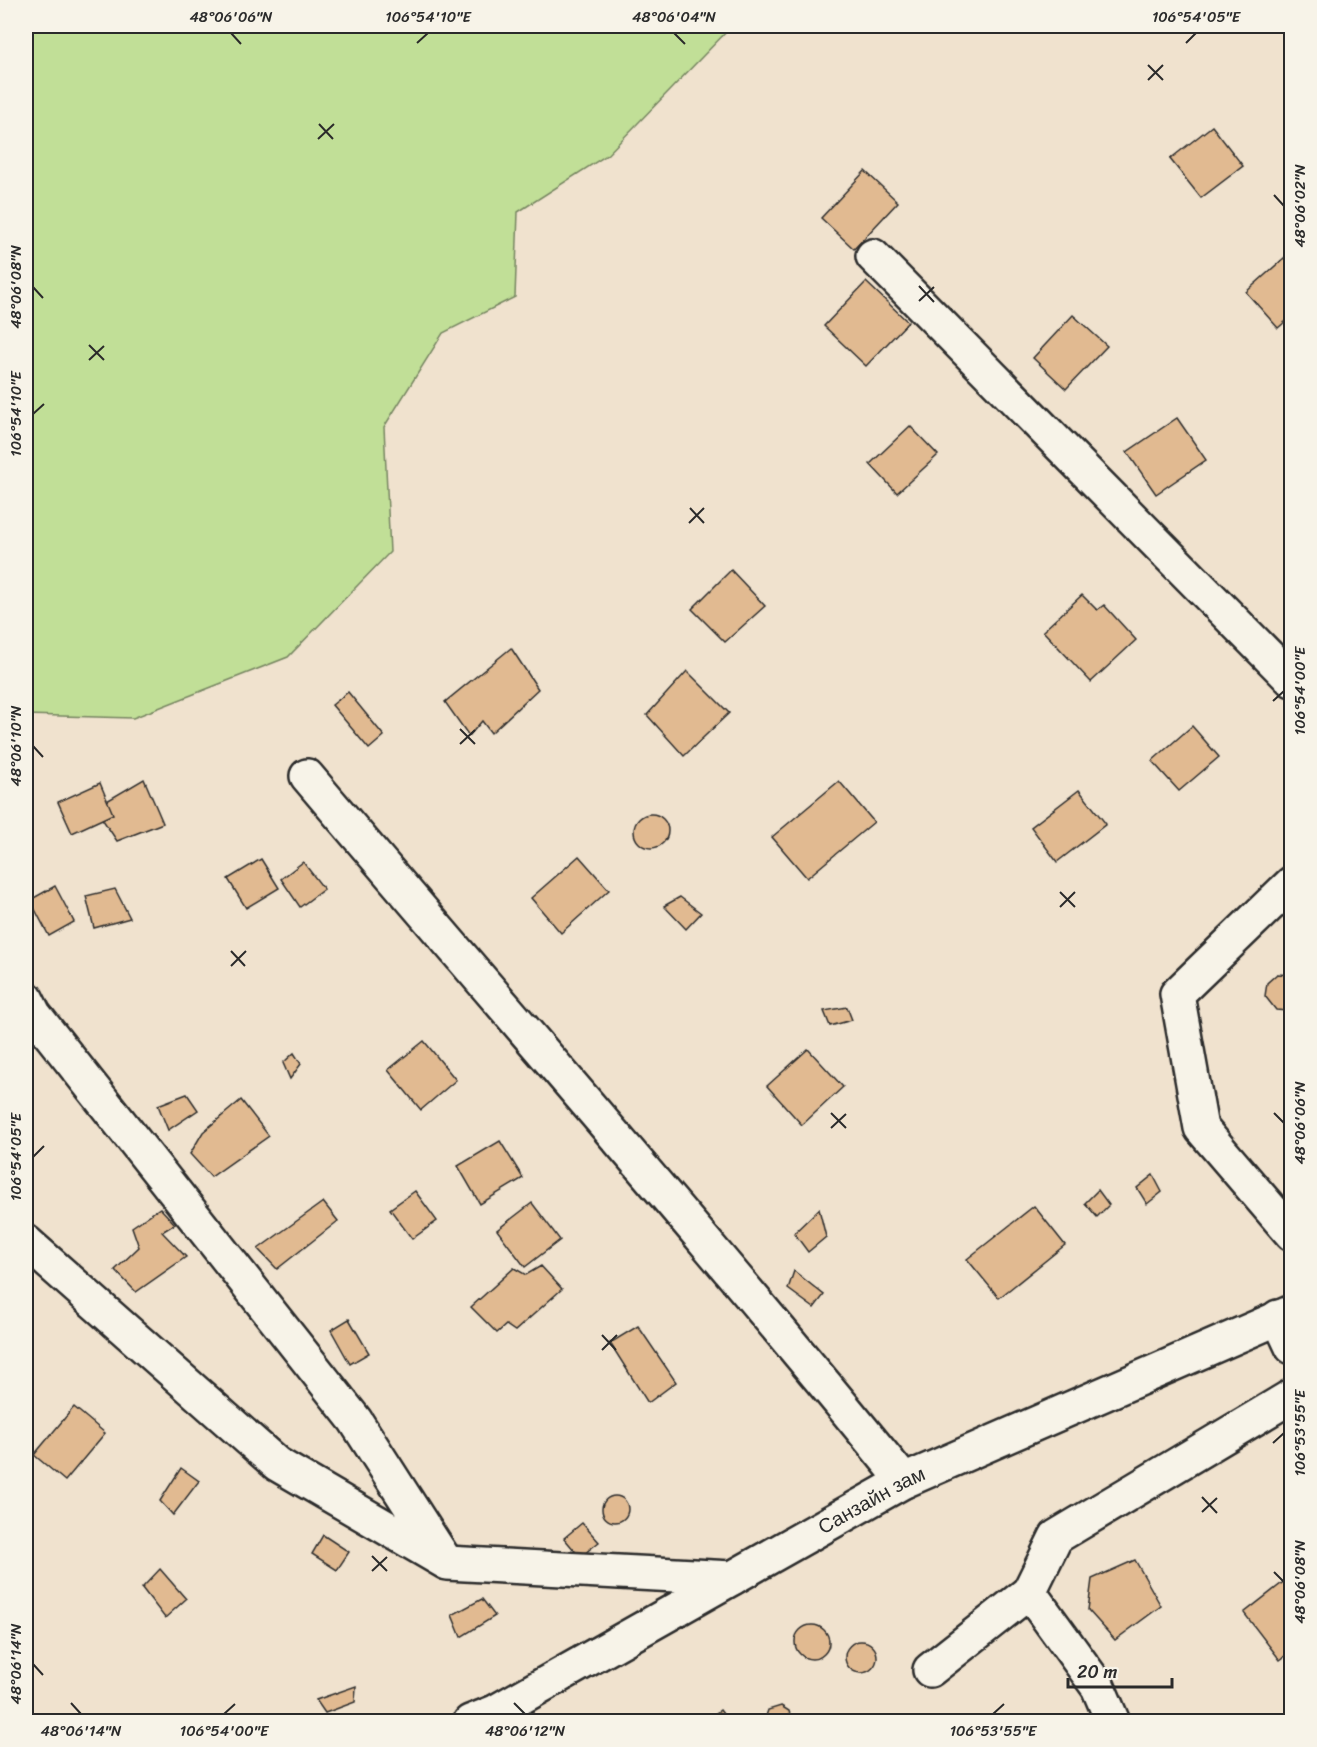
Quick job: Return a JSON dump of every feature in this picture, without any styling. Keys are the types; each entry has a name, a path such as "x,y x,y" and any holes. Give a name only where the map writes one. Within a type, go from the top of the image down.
{"street":[{"path":"873,256 1292,680"},
{"path":"307,776 527,1036 764,1308 904,1480"},
{"path":"1292,883 1177,994 1201,1128 1292,1234"},
{"path":"26,998 34,1014 355,1420 447,1563"},
{"path":"26,1242 277,1464 447,1563 732,1578"},
{"path":"1285,1315 1292,1347"},
{"name":"Санзайн зам","path":"470,1722 495,1713 904,1480 1285,1315"},
{"path":"930,1670 1029,1592 1056,1537 1292,1396"},
{"path":"1029,1592 1098,1687 1113,1722"}],"green space":[{"path":"26,26 732,26 607,155 518,212 515,297 443,333 384,427 390,552 288,657 133,718 26,715"}],"building":[{"path":"1212,126 1243,166 1201,198 1170,159"},
{"path":"865,171 898,202 854,249 821,218"},
{"path":"1292,251 1292,316 1278,328 1246,292"},
{"path":"866,282 908,322 866,366 824,326"},
{"path":"1073,315 1107,346 1066,389 1033,358"},
{"path":"1177,418 1206,460 1156,494 1127,452"},
{"path":"910,426 938,455 897,493 870,464"},
{"path":"731,570 765,606 725,642 692,609"},
{"path":"1082,595 1097,610 1104,605 1136,640 1091,682 1043,631"},
{"path":"511,648 538,689 491,733 482,721 469,736 445,702"},
{"path":"687,671 729,713 684,756 647,715"},
{"path":"348,692 384,736 369,749 332,705"},
{"path":"1192,726 1219,757 1179,791 1152,761"},
{"path":"144,779 163,823 117,841 95,808"},
{"path":"839,781 874,822 807,878 772,837"},
{"path":"100,783 113,814 72,833 58,802"},
{"path":"1079,790 1106,824 1057,862 1031,827"},
{"path":"651,814 663,819 668,831 663,843 651,848 639,843 634,831 639,819"},
{"path":"579,856 609,890 561,933 531,898"},
{"path":"261,859 279,888 246,908 228,879"},
{"path":"303,862 324,889 300,907 281,879"},
{"path":"55,886 74,922 49,936 30,900"},
{"path":"115,889 130,918 94,928 86,896"},
{"path":"680,897 701,913 686,929 664,906"},
{"path":"1277,974 1292,975 1292,1009 1288,1011 1276,1010 1265,996 1267,983"},
{"path":"847,1007 852,1020 830,1026 824,1011"},
{"path":"424,1041 456,1080 421,1110 388,1070"},
{"path":"808,1049 843,1087 802,1125 767,1086"},
{"path":"294,1053 301,1064 290,1079 283,1063"},
{"path":"187,1094 198,1110 168,1130 158,1105"},
{"path":"241,1100 269,1136 211,1177 190,1154 203,1132"},
{"path":"500,1141 523,1178 480,1204 458,1166"},
{"path":"1153,1175 1162,1192 1147,1204 1137,1188"},
{"path":"1098,1190 1109,1205 1097,1217 1085,1203"},
{"path":"415,1191 437,1221 412,1239 390,1209"},
{"path":"323,1202 338,1221 277,1269 258,1249"},
{"path":"532,1203 560,1240 525,1267 497,1230"},
{"path":"1034,1206 1065,1245 999,1298 967,1259"},
{"path":"160,1208 175,1224 162,1232 186,1257 136,1292 115,1270 139,1247 132,1227"},
{"path":"819,1209 826,1237 808,1252 794,1233"},
{"path":"541,1266 562,1289 515,1331 506,1325 497,1333 471,1307 514,1268 526,1275"},
{"path":"794,1271 824,1295 814,1308 788,1289"},
{"path":"349,1319 369,1353 350,1364 331,1330"},
{"path":"638,1326 676,1382 648,1403 610,1343"},
{"path":"74,1407 105,1433 65,1481 34,1455"},
{"path":"181,1468 199,1481 173,1515 160,1501"},
{"path":"615,1496 624,1500 628,1509 624,1518 615,1522 606,1518 602,1509 606,1500"},
{"path":"582,1523 599,1542 580,1557 564,1538"},
{"path":"323,1535 349,1552 337,1570 312,1554"},
{"path":"1135,1560 1161,1606 1115,1640 1088,1610 1092,1579"},
{"path":"160,1569 186,1599 165,1618 142,1588"},
{"path":"1286,1580 1292,1587 1292,1651 1280,1660 1244,1613"},
{"path":"482,1599 495,1616 461,1637 452,1615"},
{"path":"812,1625 824,1630 829,1642 824,1654 812,1659 800,1654 795,1642 800,1630"},
{"path":"861,1641 872,1646 877,1657 872,1668 861,1673 850,1668 845,1657 850,1646"},
{"path":"356,1686 355,1702 325,1713 316,1700"},
{"path":"781,1706 789,1711 792,1722 764,1722 768,1710"},
{"path":"720,1710 729,1722 704,1722"}]}
